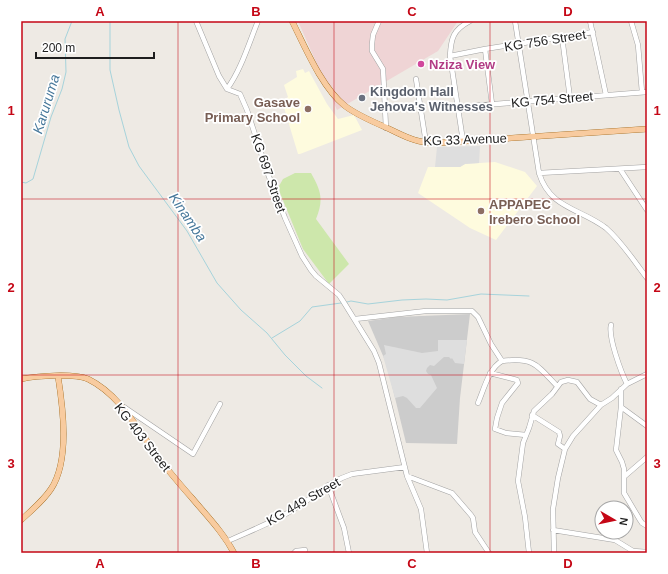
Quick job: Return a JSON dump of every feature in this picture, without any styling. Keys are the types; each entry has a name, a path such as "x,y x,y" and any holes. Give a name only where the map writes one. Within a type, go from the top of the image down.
{"main road":[{"name":"KG 33 Avenue","path":"292,21 314,64 332,93 339,101 355,113 408,138 426,143 647,129"},
{"name":"KG 403 Street","path":"21,379 58,376 86,378 104,390 119,403 163,463 192,498 205,511 228,541 234,553"},
{"path":"21,520 47,495 53,487 60,470 63,429 58,376"}],"street":[{"name":"KG 697 Street","path":"196,21 219,76 227,89 240,94 247,110 268,174 302,256 316,276 339,295 374,351 379,363 407,476 421,509 427,553"},
{"path":"227,89 232,84 258,21"},
{"path":"379,21 373,35 372,51 383,69 386,128"},
{"path":"463,141 450,56 451,40 453,35 462,25 470,21"},
{"path":"515,21 539,173 546,190 558,202 595,221 605,228 622,245 647,278"},
{"path":"590,21 606,95"},
{"path":"631,21 638,45 644,92"},
{"name":"KG 756 Street","path":"450,56 593,32"},
{"path":"562,37 570,98"},
{"path":"485,49 492,104"},
{"path":"416,79 426,143"},
{"name":"KG 754 Street","path":"458,108 644,92"},
{"path":"539,173 647,167"},
{"path":"620,169 645,202 647,210"},
{"path":"355,319 426,311 472,312 478,317 491,344 502,361"},
{"path":"611,325 610,333 612,341 621,372 627,384"},
{"path":"478,403 490,373 502,361 529,361 534,363 557,386"},
{"path":"490,373 517,380 518,383 502,403 495,430 510,434 526,435"},
{"path":"554,553 553,509 565,449 573,436 601,405 612,398 627,384 647,374"},
{"path":"529,553 525,517 518,481 521,451 532,414 536,407 552,394 557,386 564,381 577,382 590,399 601,405"},
{"path":"621,389 621,407 616,450 622,462 625,476 623,487 624,493 640,520 647,526"},
{"path":"119,403 193,454 220,404"},
{"path":"621,407 647,426"},
{"path":"532,414 559,432 560,436 558,444 565,449"},
{"path":"625,476 647,457"},
{"name":"KG 449 Street","path":"228,541 294,509 328,485 352,474 405,467"},
{"path":"407,476 454,495 473,518 475,532 489,553"},
{"path":"328,485 344,528 349,553"},
{"path":"553,530 615,540 621,542 627,548 640,552 647,552"},
{"path":"294,553 296,551 305,550"}],"shaded area":[{"path":"298,21 458,21 438,51 337,110"},
{"name":"Gasave Primary School","path":"303,69 305,73 309,71 327,104 338,119 354,115 362,130 298,154 282,101 288,97 284,85 297,77 296,71"},
{"path":"480,146 479,163 465,164 460,167 435,167 437,147"},
{"name":"APPAPEC Irebero School","path":"495,162 525,172 537,186 496,240 470,228 418,193 428,167 460,167 465,164"},
{"path":"470,314 460,398 457,444 406,443 387,365 368,321 397,317"},
{"path":"438,340 467,340 464,364 455,363 452,358 444,357 434,366 430,365 427,368 426,371 431,375 437,388 420,408 416,408 407,398 403,396 395,398 383,356 386,354 384,345 422,353 438,351"}],"green space":[{"path":"295,173 311,173 319,190 321,200 316,219 349,264 329,284 303,249 280,193 279,186 283,179"}],"waterway":[{"name":"Karuruma","path":"21,182 26,183 33,179 51,117 62,89 66,72 65,39 72,21"},
{"name":"Kinamba","path":"110,21 110,70 129,147 139,166 187,231 217,283 241,310 267,333 285,355 306,376 322,388"},
{"path":"347,302 351,301 368,304 402,300 447,300 481,294 529,296"},
{"path":"272,338 300,321 312,307 341,303"}],"place":[{"name":"Nziza View","path":"421,64"},
{"name":"Kingdom Hall Jehova's Witnesses","path":"362,98"},
{"name":"Gasave Primary School","path":"308,109"},
{"name":"APPAPEC Irebero School","path":"481,211"}]}
